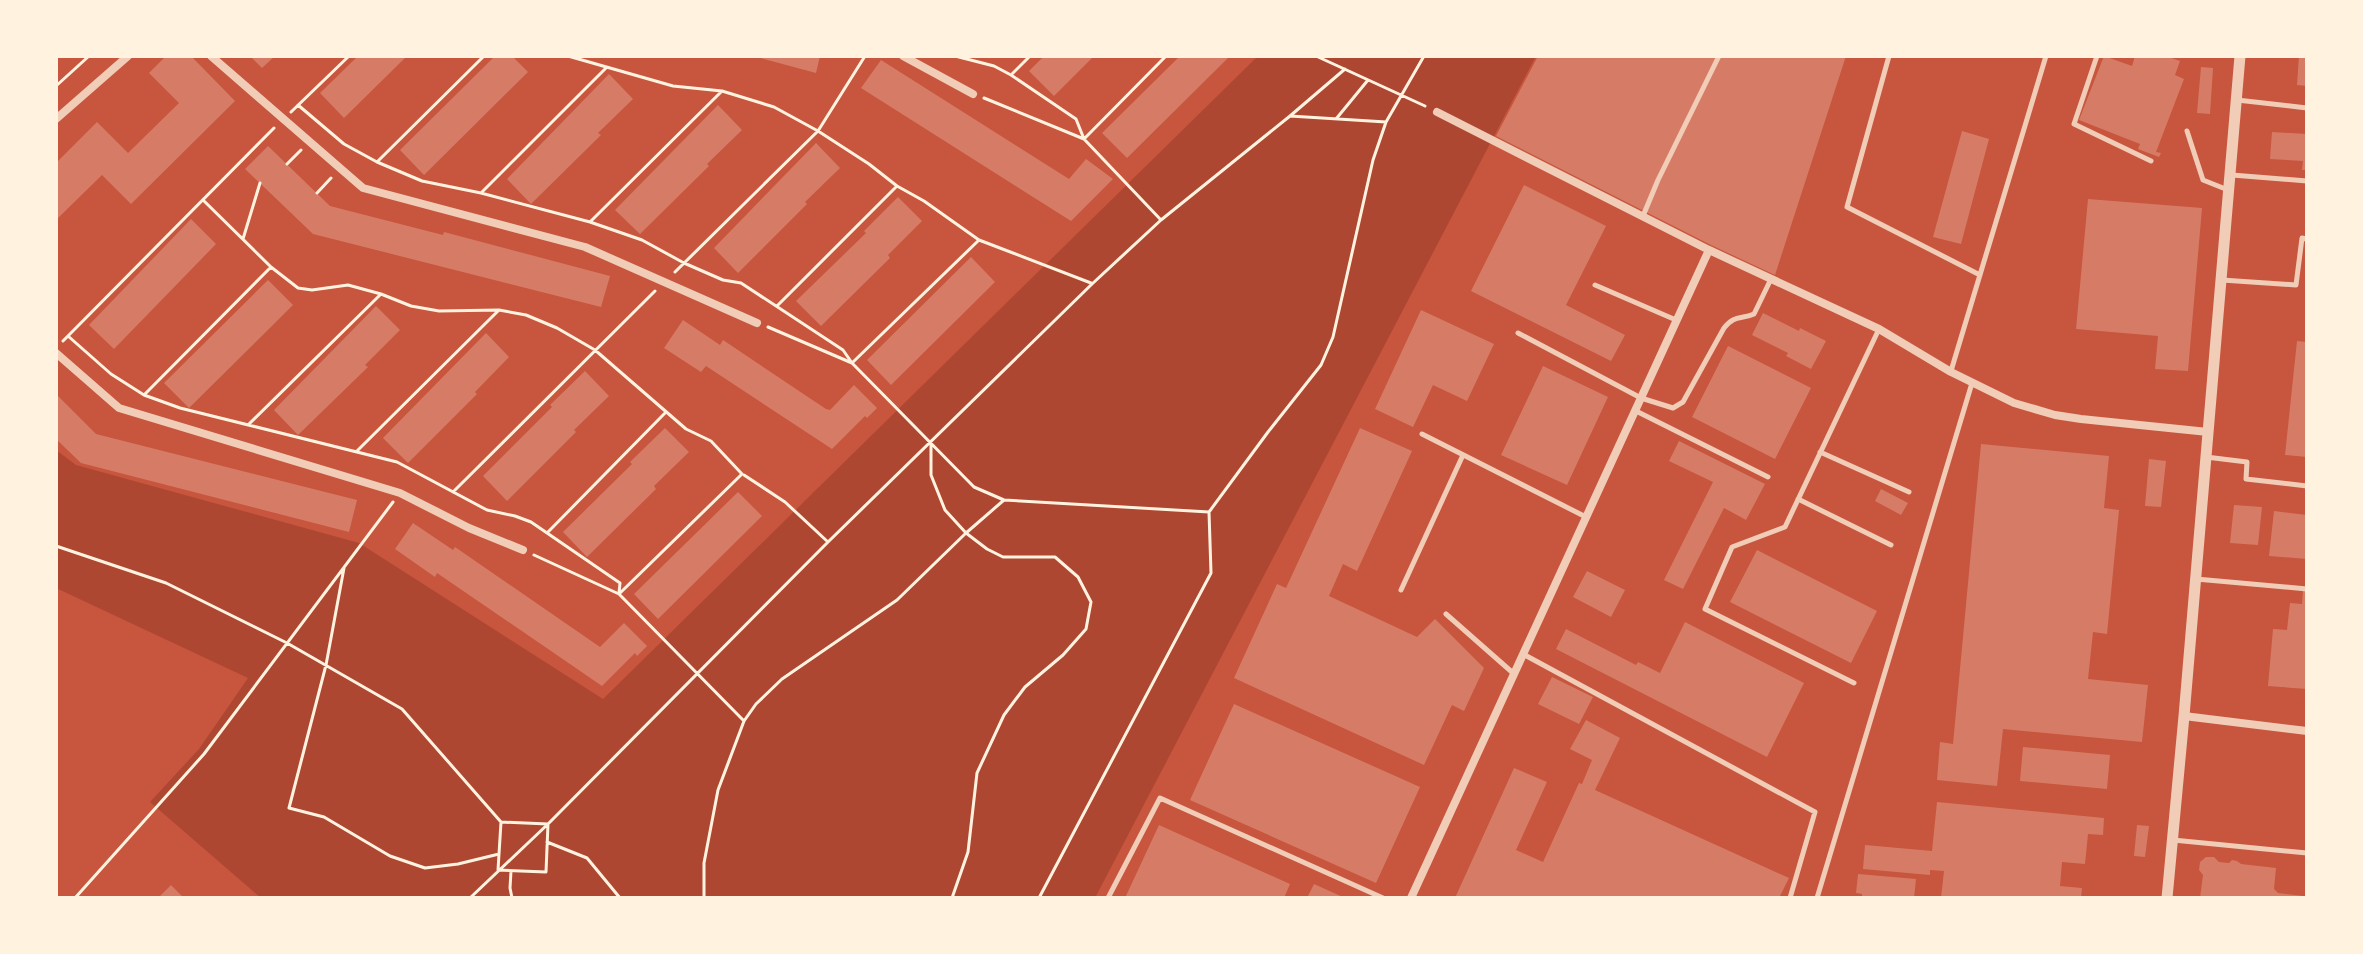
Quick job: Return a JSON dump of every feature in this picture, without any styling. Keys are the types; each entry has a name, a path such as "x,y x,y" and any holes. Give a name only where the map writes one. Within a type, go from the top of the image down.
{"street":[{"path":"56,119 128,56"},
{"path":"211,56 363,188 585,247 757,323"},
{"path":"903,56 973,94"},
{"path":"2167,898 2240,56"},
{"path":"1437,112 1709,250 1879,329 1951,372 2014,403 2055,415 2208,432"},
{"path":"1411,898 1709,250"},
{"path":"56,351 119,408 400,493 469,528 523,550"},
{"path":"2184,716 2307,731"}],"lane":[{"path":"1643,217 1719,56"},
{"path":"1889,56 1847,207 1980,275"},
{"path":"1951,372 2046,56"},
{"path":"2097,56 2074,124 2151,161"},
{"path":"2237,100 2307,108"},
{"path":"2187,131 2203,180 2229,191"},
{"path":"2231,174 2307,181"},
{"path":"2221,280 2296,285 2302,238 2307,239"},
{"path":"1518,333 1641,398 1673,408 1683,402 1724,328 1739,316 1754,314 1771,279"},
{"path":"1595,285 1676,320"},
{"path":"1854,683 1705,609 1732,547 1785,527 1879,329"},
{"path":"1817,898 1972,383"},
{"path":"1635,410 1768,477"},
{"path":"1422,434 1586,517"},
{"path":"1820,452 1909,492"},
{"path":"1401,590 1463,455"},
{"path":"2205,457 2247,462 2246,479 2307,486"},
{"path":"1798,499 1891,545"},
{"path":"2195,579 2307,589"},
{"path":"1446,614 1514,674"},
{"path":"1523,654 1815,812 1790,898"},
{"path":"1108,898 1160,798 1383,898"},
{"path":"2172,840 2307,853"}],"path":[{"path":"56,86 89,56"},
{"path":"56,351 349,56"},
{"path":"377,162 484,56"},
{"path":"568,56 673,86 722,91 774,107 869,164 979,240 1092,284"},
{"path":"453,492 818,131 865,56"},
{"path":"955,56 994,66 1076,119 1084,139 1161,220"},
{"path":"1011,75 1030,56"},
{"path":"1084,139 1166,56"},
{"path":"1316,56 1437,112"},
{"path":"1330,62 1334,56"},
{"path":"1039,898 1211,573 1209,512 1321,365 1333,337 1373,160 1386,122 1424,56"},
{"path":"481,193 606,68"},
{"path":"470,898 1092,284 1161,220 1345,69"},
{"path":"1336,119 1368,80"},
{"path":"590,222 722,91"},
{"path":"973,94 1084,139"},
{"path":"298,105 344,144 422,181 590,222 642,240 723,280 741,283 843,350 852,363 974,487 1004,500 1209,512"},
{"path":"1290,116 1386,122"},
{"path":"287,164 308,142"},
{"path":"317,193 340,168"},
{"path":"243,239 260,183"},
{"path":"778,305 897,186"},
{"path":"203,200 271,267 298,288 312,290 348,285 411,306 439,311 499,310 526,315 557,328 595,350 686,429 711,441 742,474 785,502 828,542"},
{"path":"852,363 979,240"},
{"path":"144,395 271,267"},
{"path":"248,425 381,294"},
{"path":"356,452 499,310"},
{"path":"757,323 852,363"},
{"path":"68,336 111,374 144,395 180,408 397,462 487,510 531,522 620,583 619,594"},
{"path":"547,533 666,412"},
{"path":"931,441 931,475 945,510 966,533 1003,557 1055,557 1078,577 1091,602 1086,629 1063,655 1025,687 1004,715 990,744 977,773 968,852 952,898"},
{"path":"619,594 742,474"},
{"path":"76,898 204,754 400,493"},
{"path":"704,898 704,863 718,790 744,721 756,704 782,679 897,600 1004,500"},
{"path":"56,546 166,583 287,643 402,709 501,822 498,870"},
{"path":"523,550 619,594 744,721"},
{"path":"344,566 326,665 289,808 324,817 390,856 425,868 499,854"},
{"path":"501,822 548,824"},
{"path":"498,870 546,872 548,824"},
{"path":"547,842 587,858 620,898"},
{"path":"511,871 512,898"}],"shaded area":[{"path":"1258,56 1536,56 1095,898 261,898 150,802 199,749 248,678 56,588 56,450 76,465 359,543 603,699"}],"building":[{"path":"166,56 191,56 235,101 131,204 102,175 56,220 56,163 97,122 128,153 179,103 149,73"},
{"path":"250,56 275,56 262,68"},
{"path":"358,56 407,56 344,118 320,93"},
{"path":"495,56 512,56 528,72 424,175 400,150"},
{"path":"753,56 820,56 816,73"},
{"path":"1044,56 1094,56 1054,96 1029,71"},
{"path":"1180,56 1230,56 1127,158 1102,133"},
{"path":"1538,56 1846,56 1775,275 1496,136"},
{"path":"2104,56 2132,66 2135,56 2166,56 2180,61 2175,75 2184,79 2156,152 2161,153 2159,157 2138,149 2140,144 2079,120"},
{"path":"2299,56 2307,56 2307,86 2297,85"},
{"path":"881,60 1069,179 1086,159 1113,179 1071,221 861,88"},
{"path":"2201,67 2213,68 2210,114 2197,113"},
{"path":"609,74 633,99 531,204 507,179"},
{"path":"718,105 742,130 640,234 615,210"},
{"path":"1962,131 1989,139 1961,244 1933,237"},
{"path":"2272,132 2307,134 2307,170 2302,170 2303,161 2270,159"},
{"path":"816,143 840,168 738,273 714,248"},
{"path":"268,146 330,206 443,235 444,232 610,276 601,307 313,234 245,169"},
{"path":"1524,185 1606,226 1566,305 1625,335 1611,361 1471,291"},
{"path":"898,197 922,221 888,255 890,258 821,326 796,301"},
{"path":"2088,199 2202,208 2188,371 2155,369 2158,336 2076,329"},
{"path":"191,219 216,244 114,349 89,325"},
{"path":"971,257 995,282 891,385 867,360"},
{"path":"268,280 293,305 189,408 164,383"},
{"path":"376,306 400,330 365,365 368,367 298,435 274,410"},
{"path":"1421,310 1494,344 1467,401 1433,385 1413,427 1375,409"},
{"path":"1763,313 1826,341 1811,369 1752,335"},
{"path":"683,320 720,345 723,340 826,409 830,410 854,385 877,408 832,449 706,366 701,372 664,348"},
{"path":"486,333 509,357 408,463 383,438"},
{"path":"2297,341 2307,342 2307,457 2285,455"},
{"path":"1728,346 1811,388 1775,459 1692,417"},
{"path":"1543,366 1608,397 1567,485 1501,455"},
{"path":"585,371 609,396 507,501 483,476"},
{"path":"56,394 96,434 357,500 349,532 81,463 56,439"},
{"path":"665,428 689,452 587,557 563,532"},
{"path":"1360,428 1412,451 1357,571 1343,564 1329,596 1417,637 1435,619 1484,668 1464,711 1452,705 1424,765 1234,678 1277,584 1286,588"},
{"path":"1679,441 1765,484 1746,520 1724,508 1683,589 1664,580 1713,482 1669,461"},
{"path":"1981,444 2109,456 2104,508 2119,510 2107,634 2093,632 2088,679 2148,685 2142,742 2003,729 1997,786 1937,780 1940,742 1953,744"},
{"path":"2149,459 2166,461 2161,507 2145,506"},
{"path":"1881,489 1908,503 1901,515 1875,501"},
{"path":"738,492 762,516 658,619 634,594"},
{"path":"2234,505 2262,507 2258,545 2230,543"},
{"path":"2274,511 2307,515 2307,559 2269,556"},
{"path":"413,523 453,550 455,547 600,647 624,623 647,646 637,656 635,653 602,686 437,573 435,577 395,549"},
{"path":"1757,550 1877,611 1851,663 1730,602"},
{"path":"1587,571 1625,590 1611,617 1573,597"},
{"path":"2303,591 2307,591 2307,689 2268,686 2273,629 2287,630 2290,603 2302,604"},
{"path":"1685,622 1804,683 1767,757 1556,649 1566,629 1636,665 1638,662 1660,673"},
{"path":"1552,677 1593,697 1579,724 1538,704"},
{"path":"1234,704 1420,787 1376,883 1190,800"},
{"path":"1586,720 1620,738 1595,790 1789,878 1779,898 1455,898 1514,768 1547,782 1516,850 1543,862 1592,760 1570,749"},
{"path":"2023,747 2110,755 2107,789 2020,781"},
{"path":"1937,802 2104,818 2103,835 2088,834 2085,864 2062,862 2060,886 2082,888 2081,898 1941,898 1944,871 1930,870 1930,875 1863,869 1865,845 1932,851"},
{"path":"1159,825 1290,884 1284,898 1125,898"},
{"path":"2137,825 2149,826 2145,857 2134,856"},
{"path":"2206,857 2214,857 2219,862 2229,863 2232,860 2276,868 2274,889 2278,893 2304,898 2200,898 2203,875 2199,870 2200,862"},
{"path":"1858,874 1916,879 1914,898 1862,898 1862,894 1856,893"},
{"path":"1314,884 1345,898 1307,898"},
{"path":"171,885 184,898 158,898"}]}
